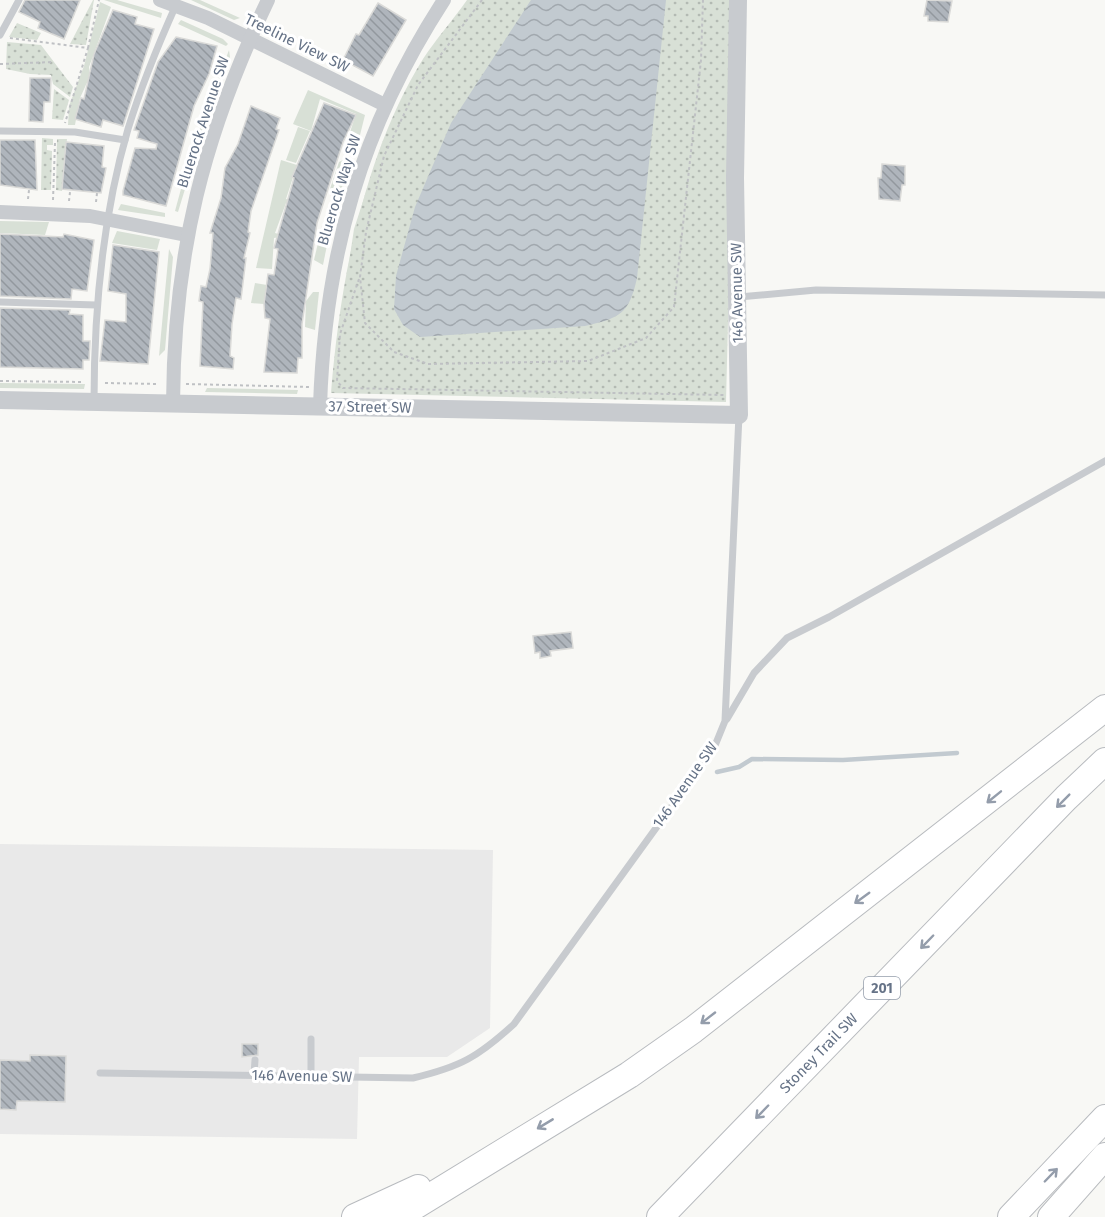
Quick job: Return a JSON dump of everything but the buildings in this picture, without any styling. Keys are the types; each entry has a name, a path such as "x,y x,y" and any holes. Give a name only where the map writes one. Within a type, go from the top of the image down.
{"highway":[{"path":"397,1217 498,1153 629,1075 693,1030 1105,708"},
{"name":"Stoney Trail SW","path":"660,1217 1066,798 1105,761"},
{"path":"1011,1217 1105,1118"},
{"path":"355,1217 498,1153"},
{"path":"1051,1217 1105,1156"}],"street":[{"name":"Treeline View SW","path":"160,0 177,3 385,105"},
{"name":"Bluerock Avenue SW","path":"173,403 174,332 186,235 209,146 250,38 268,0"},
{"name":"Bluerock Way SW","path":"321,406 322,357 336,257 351,195 385,105 411,51 444,0"},
{"name":"146 Avenue SW","path":"738,0 735,178 739,415"},
{"path":"0,212 52,213 109,220 186,235"},
{"name":"37 Street SW","path":"0,400 739,415"}],"lane":[{"path":"0,36 19,0"},
{"path":"94,402 96,305 109,220 125,140 143,86 177,3"},
{"path":"0,131 64,131 125,140"},
{"path":"737,297 816,290 1105,295"},
{"path":"0,302 96,305"},
{"name":"146 Avenue SW","path":"100,1073 413,1078 461,1065 495,1041 526,1008 714,748 725,721 739,415"},
{"path":"725,721 754,673 787,638 829,617 1105,461"},
{"path":"311,1039 311,1076"},
{"path":"254,1075 255,1060"}],"path":[{"path":"64,131 66,113 87,48 99,0"},
{"path":"482,0 418,85 384,156 366,232 360,277 340,334 337,381 344,388 712,395"},
{"path":"360,277 365,323 394,352 428,364 588,361 646,338 674,307 701,60 702,0"},
{"path":"0,36 87,48"},
{"path":"0,64 53,62"},
{"path":"52,213 56,131"},
{"path":"28,190 28,200"},
{"path":"69,202 70,192"},
{"path":"96,205 98,193"},
{"path":"0,381 85,382"},
{"path":"102,383 156,384"},
{"path":"185,384 313,387"}],"shaded area":[{"path":"93,0 86,45 70,44"},
{"path":"104,0 117,0 162,13 161,18"},
{"path":"191,0 200,0 240,18 234,20"},
{"path":"467,0 736,0 726,402 331,393 348,264 370,178 402,97 433,44"},
{"path":"100,2 111,7 89,67 90,76 80,98 75,125 68,125 69,106 84,66"},
{"path":"181,20 223,39 228,44 226,46 178,24"},
{"path":"17,23 41,33 37,40 9,37"},
{"path":"7,42 41,45 73,87 70,97 53,84 51,75 6,69"},
{"path":"229,50 230,57 204,127 178,212 175,211 191,152"},
{"path":"54,89 69,100 63,120 52,119"},
{"path":"308,90 365,115 360,135 350,132 356,114 320,99 311,131 293,124"},
{"path":"298,127 310,131 296,163 286,160"},
{"path":"42,138 53,139 53,145 47,145 47,150 52,151 51,190 41,190"},
{"path":"57,139 67,139 62,191 56,190"},
{"path":"383,140 359,230 340,322 354,229"},
{"path":"345,159 350,161 338,200 329,192 339,162"},
{"path":"281,160 297,165 286,199 306,205 286,203 275,233 286,236 274,238 272,269 256,268"},
{"path":"121,204 165,213 165,217 118,210"},
{"path":"0,221 49,222 45,235 0,233"},
{"path":"331,225 323,265 314,260 322,226"},
{"path":"117,231 160,239 157,250 112,243"},
{"path":"169,249 173,257 165,350 159,356"},
{"path":"255,283 267,285 264,304 251,303"},
{"path":"313,292 319,292 315,330 305,327 306,301"},
{"path":"0,383 85,384 84,389 0,388"},
{"path":"207,388 298,390 297,394 205,392"},
{"path":"0,844 493,850 490,1028 447,1057 359,1057 357,1139 0,1134"}],"water":[{"path":"531,0 666,0 634,290 626,307 615,317 585,326 420,337 403,325 394,309 396,276 415,207 451,123"}],"waterway":[{"path":"717,772 739,767 752,759 843,760 957,753"}]}
